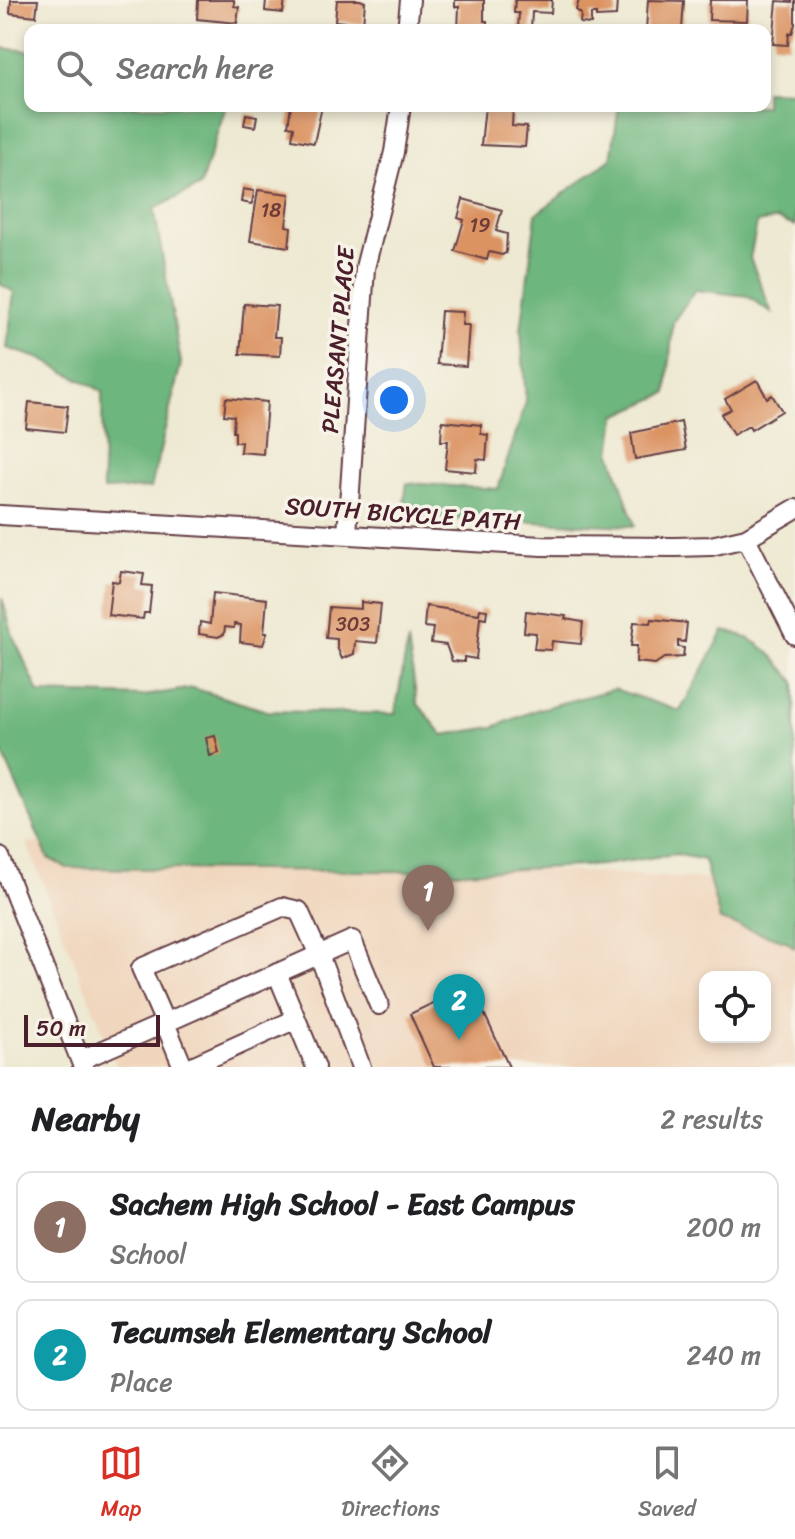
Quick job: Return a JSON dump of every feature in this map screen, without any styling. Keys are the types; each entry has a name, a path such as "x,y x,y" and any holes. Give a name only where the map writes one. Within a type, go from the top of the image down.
{"street":[{"path":"408,24 410,0"},
{"name":"PLEASANT PLACE","path":"347,534 365,268 394,152 400,112"},
{"name":"SOUTH BICYCLE PATH","path":"0,515 571,547 711,546 746,538 795,509"},
{"path":"746,538 795,635"},
{"path":"0,857 82,1063 352,940 379,1005"},
{"path":"183,1067 141,968 282,907 299,911 361,1067"},
{"path":"277,973 316,1067"},
{"path":"190,1067 296,1019"}],"shaded area":[{"path":"26,842 795,884 795,1067 117,1067"}],"green space":[{"path":"0,48 24,50 24,112 224,112 200,186 154,209 181,363 151,488 103,490 102,391 41,359 7,348 14,292 0,284"},
{"path":"771,91 795,92 795,226 777,219 757,223 750,258 772,313 747,296 695,290 673,322 667,393 616,416 611,453 635,526 402,517 407,483 498,489 526,402 521,330 536,214 611,159 618,112 771,112"},
{"path":"2,598 13,636 39,693 143,696 193,688 267,711 395,714 408,641 417,703 443,735 494,727 536,710 614,689 680,711 724,631 747,638 773,656 795,682 795,948 786,941 720,920 704,860 676,854 602,865 462,872 67,868 48,858 0,747"}],"building":[{"path":"11,0 38,0 36,16 10,13"},
{"path":"198,0 234,0 234,6 239,7 237,23 197,19"},
{"path":"266,0 285,0 283,13 265,11"},
{"path":"337,0 365,2 363,24 335,21"},
{"path":"455,0 484,0 484,21 487,24 458,24 459,7 455,7"},
{"path":"515,0 552,0 551,13 532,12 531,24 518,24 519,13 514,13"},
{"path":"579,0 617,0 616,16 596,17 596,14 591,14 591,24 580,23 581,14 576,10"},
{"path":"648,0 684,1 682,24 646,24"},
{"path":"710,0 748,0 747,21 709,20"},
{"path":"795,0 795,24 792,33 789,33 788,45 773,44 777,1"},
{"path":"290,112 321,112 314,143 292,139 294,127 288,126"},
{"path":"484,112 513,112 512,126 527,127 525,147 481,145"},
{"path":"246,114 257,116 255,127 244,125"},
{"path":"243,189 254,191 252,204 241,202"},
{"path":"258,190 290,194 286,226 291,227 289,247 250,241"},
{"path":"463,199 502,210 496,231 507,234 506,253 489,252 487,260 455,251 464,220 458,218"},
{"path":"244,304 277,306 274,337 281,337 280,356 240,354"},
{"path":"441,311 463,312 462,325 469,325 466,366 437,364"},
{"path":"757,380 767,398 772,395 782,411 751,430 749,426 733,435 721,414 731,409 725,399"},
{"path":"226,398 267,402 263,454 240,452 241,442 235,442 233,432 234,416 224,415"},
{"path":"29,402 68,406 65,432 26,428"},
{"path":"442,421 481,425 481,434 488,435 486,460 477,459 476,472 445,469 448,441 441,441"},
{"path":"681,422 686,450 635,459 631,433"},
{"path":"121,571 144,574 142,585 152,586 149,613 144,613 143,619 108,615 112,581 119,582"},
{"path":"213,593 267,599 264,633 267,633 263,645 240,642 241,625 225,627 224,634 218,637 199,634 200,622 210,624"},
{"path":"361,602 381,604 377,643 355,641 354,654 342,659 337,639 326,638 329,607 361,609"},
{"path":"426,606 479,614 480,609 487,610 486,618 480,617 476,659 464,657 464,662 452,661 446,645 431,643 433,628 424,627"},
{"path":"526,611 566,616 565,619 583,622 581,644 552,641 551,650 534,649 536,633 524,632"},
{"path":"652,619 687,623 685,642 678,641 678,647 684,648 683,657 664,658 655,664 636,662 637,646 631,646 634,622 651,623"},
{"path":"215,736 219,753 210,756 206,738"},
{"path":"471,985 509,1067 434,1067 410,1014"}],"place":[{"name":"Sachem High School - East Campus","path":"428,931"},
{"name":"Tecumseh Elementary School","path":"459,1040"}]}
